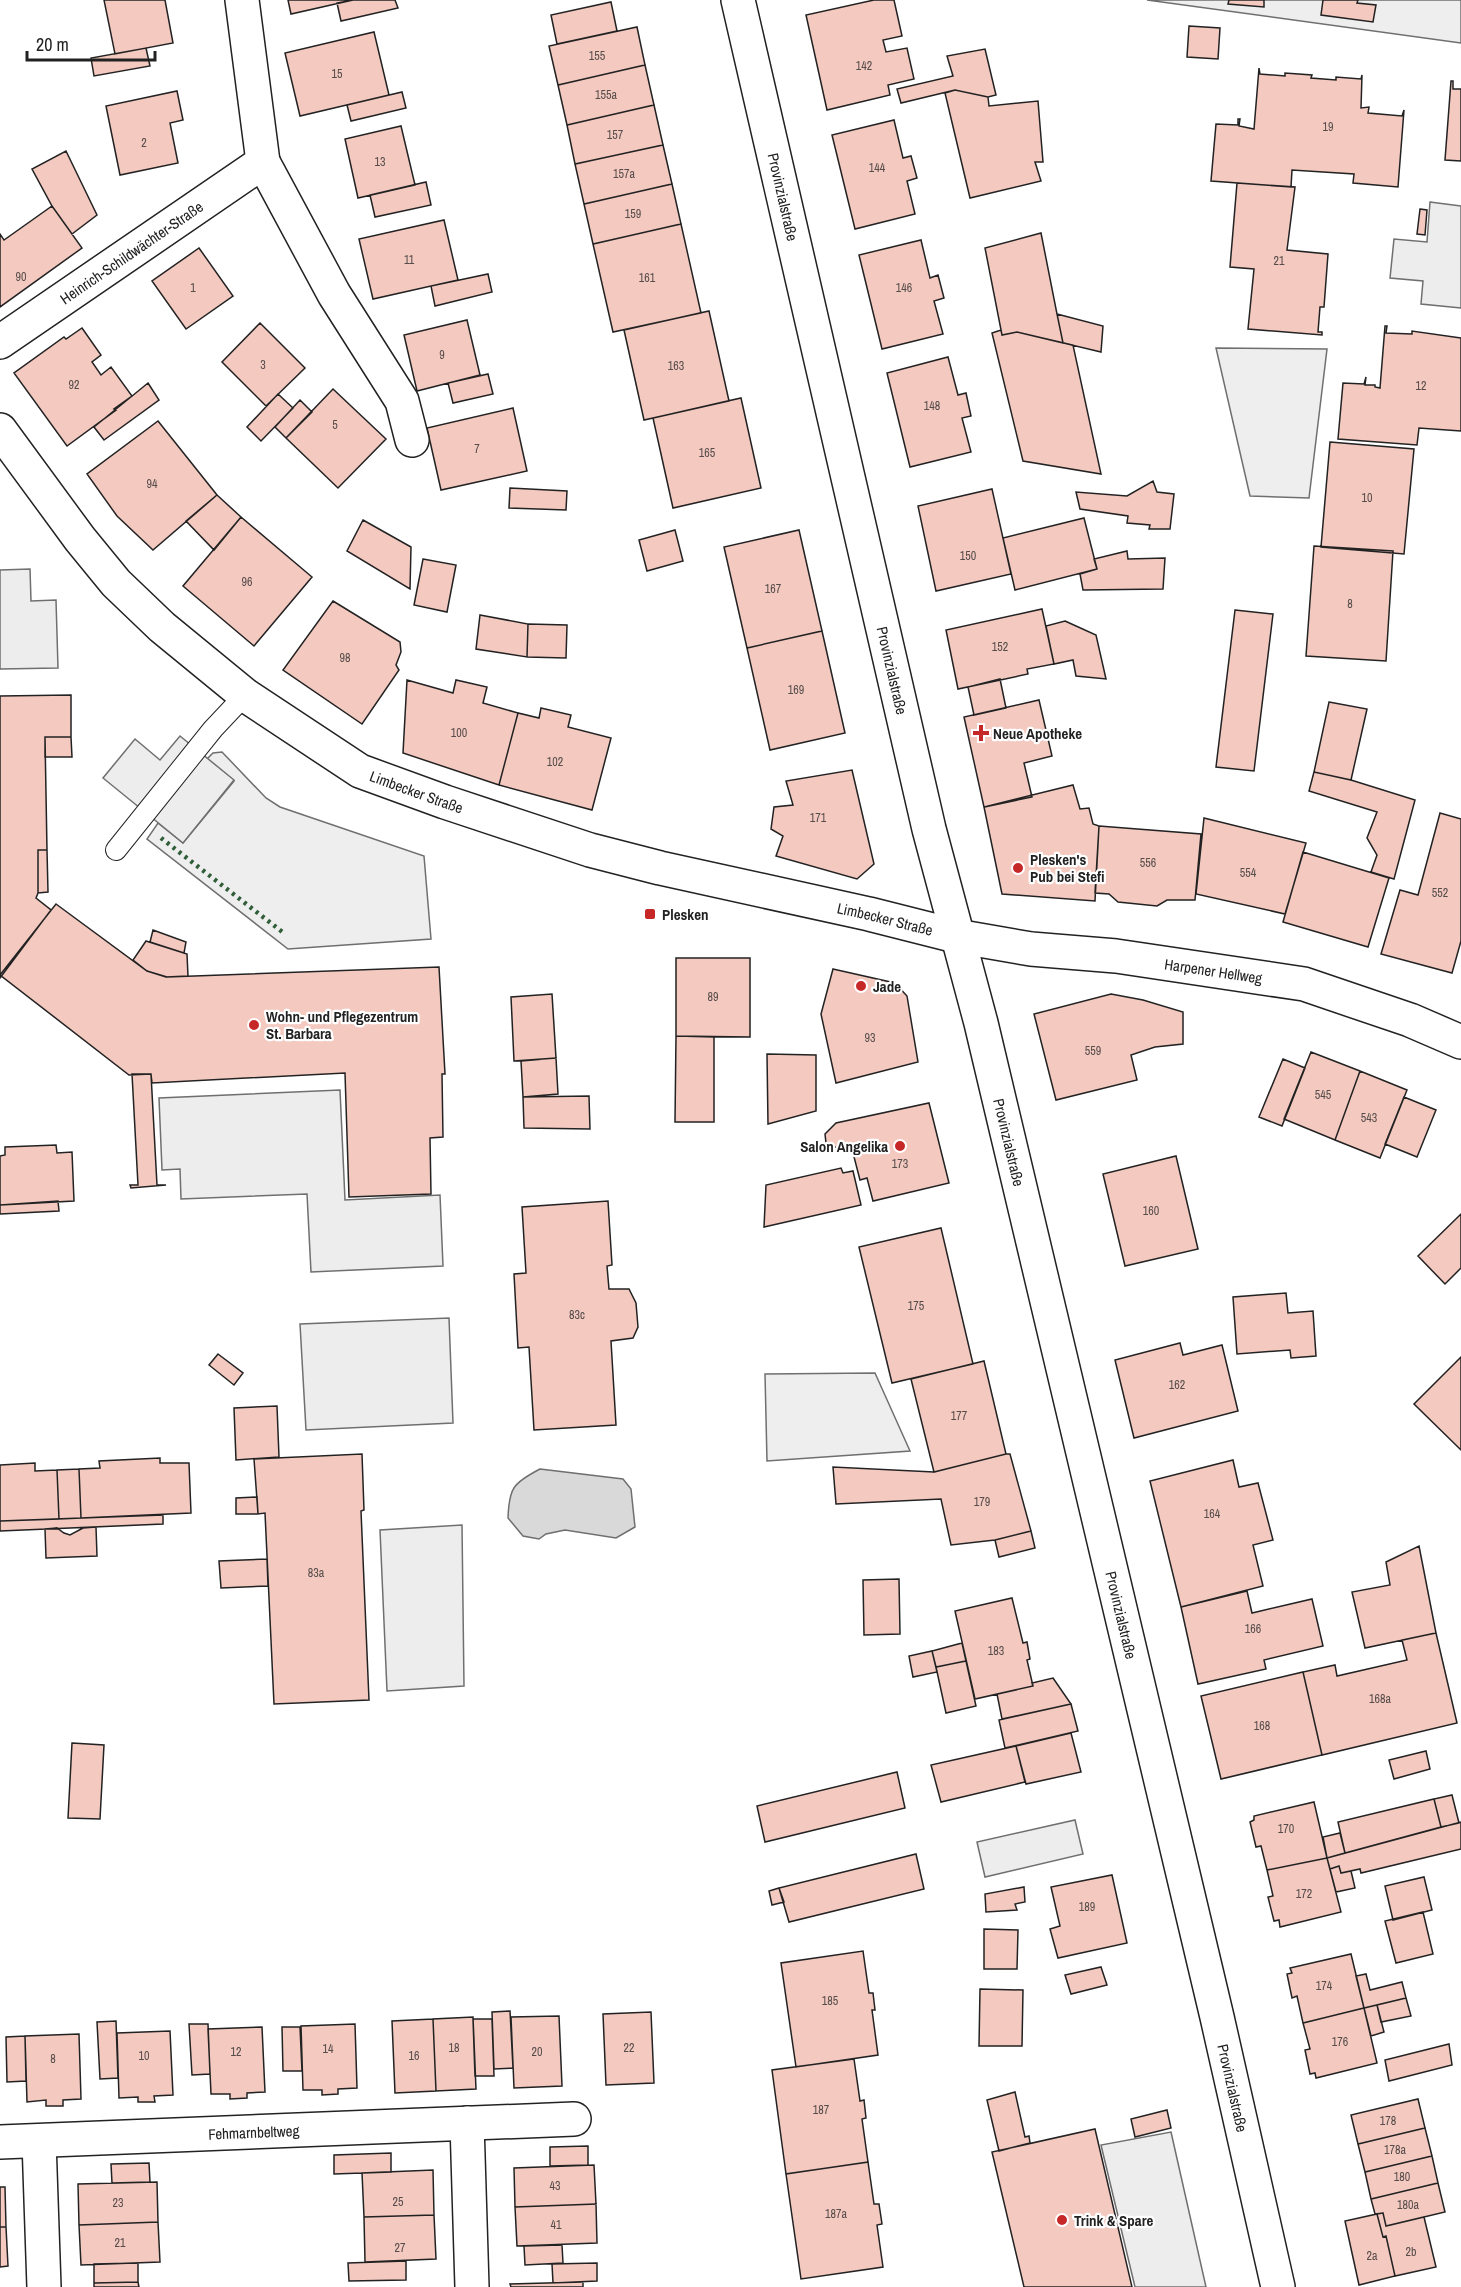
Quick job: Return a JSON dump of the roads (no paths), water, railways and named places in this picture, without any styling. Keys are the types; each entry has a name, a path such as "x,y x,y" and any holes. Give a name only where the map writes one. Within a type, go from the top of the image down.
{"street":[{"path":"242,0 262,162 334,294 402,401 412,440"},
{"name":"Provinzialstraße","path":"738,0 929,830 981,1023 1217,2017 1278,2287"},
{"name":"Heinrich-Schildwächter-Straße","path":"0,342 262,162"},
{"name":"Limbecker Straße","path":"0,430 80,539 116,583 162,627 245,695 360,771 590,850 956,936"},
{"name":"Harpener Hellweg","path":"956,936 1031,949 1116,956 1304,984 1410,1020 1461,1042"},
{"name":"Fehmarnbeltweg","path":"0,2142 574,2119"},
{"path":"467,2123 472,2287"},
{"path":"39,2141 44,2287"}],"lane":[{"path":"116,850 213,729 245,695"}],"place":[{"name":"Neue Apotheke","path":"981,733"},
{"name":"Plesken's Pub bei Stefi","path":"1018,868"},
{"name":"Plesken","path":"650,914"},
{"name":"Jade","path":"861,986"},
{"name":"Wohn- und Pflegezentrum St. Barbara","path":"254,1025"},
{"name":"Salon Angelika","path":"900,1146"},
{"name":"Trink & Spare","path":"1062,2220"}]}
